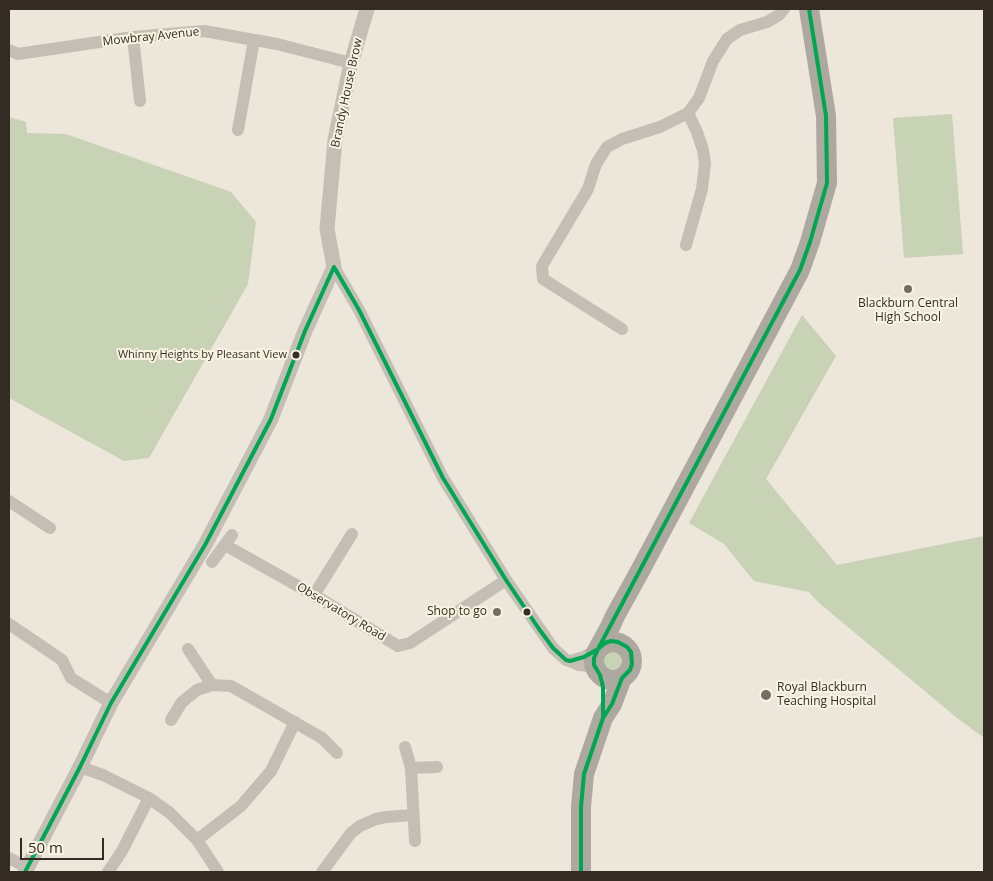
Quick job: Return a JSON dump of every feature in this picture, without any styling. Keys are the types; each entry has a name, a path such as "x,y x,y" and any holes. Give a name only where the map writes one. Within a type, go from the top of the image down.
{"highway":[{"path":"603,718 603,687 594,665 594,658 800,270 810,242 827,183 826,116 809,9"},
{"path":"598,673 605,678 617,680 627,674 632,664 620,607"},
{"path":"599,648 611,641 618,642 627,647"},
{"path":"581,872 584,774 603,718 612,704 622,678"}],"street":[{"name":"Brandy House Brow","path":"334,267 327,228 334,140 351,63 367,9"},
{"path":"622,329 543,279 542,266 588,189 596,164 607,147 622,139 660,127 688,113 698,98 713,61 726,40 740,30 768,22 779,15 784,9"},
{"name":"Mowbray Avenue","path":"9,50 18,54 133,37 204,31 277,44 351,63"},
{"path":"133,37 140,101"},
{"path":"238,130 254,40"},
{"path":"686,245 702,189 705,164 697,132 688,113"},
{"path":"334,267 358,310 443,478 506,580 553,648 566,660 579,665 589,666 598,673"},
{"path":"9,858 26,870 111,703 206,545 270,419 334,267"},
{"path":"9,501 50,528"},
{"path":"314,595 352,534"},
{"name":"Observatory Road","path":"212,562 229,540 398,646 410,643 506,580"},
{"path":"10,630 62,660 71,678 111,703"},
{"path":"570,661 589,655 599,648"},
{"path":"188,649 212,685"},
{"path":"171,720 182,702 197,690 212,685 231,686 322,738 337,753"},
{"path":"197,840 241,806 271,771 295,722"},
{"path":"405,747 411,768 415,841"},
{"path":"411,768 437,766"},
{"path":"80,767 103,775 149,798 170,813 197,840 218,872"},
{"path":"108,872 122,851 149,798"},
{"path":"322,872 351,833 360,826 376,819 413,815"}],"green space":[{"path":"952,114 963,254 904,258 893,118"},
{"path":"9,117 26,122 27,133 66,134 231,192 256,222 248,284 149,458 124,461 9,398"},
{"path":"802,315 836,356 766,479 837,565 984,536 984,738 956,717 818,602 809,592 754,581 724,544 689,523"},
{"path":"614,647 624,651 628,661 624,671 614,675 604,671 600,661 604,651"}],"transit line":[{"path":"599,647 800,270 810,242 827,183 826,116 809,9"},
{"path":"334,267 359,310 443,478 506,580 539,629 553,648 566,660 570,661 584,657 598,649"},
{"path":"25,872 111,703 205,545 271,419 305,331 334,267"},
{"path":"611,641 618,642 627,647 631,652 632,664 630,670 622,678 612,704 603,718 603,687 600,675 594,665 594,658 598,649 611,641"},
{"path":"581,872 581,807 584,774 603,718"}],"place":[{"name":"Blackburn Central High School","path":"908,289"},
{"name":"Whinny Heights by Pleasant View","path":"296,355"},
{"name":"Shop to go","path":"497,612"},
{"name":"Royal Blackburn Teaching Hospital","path":"766,695"}]}
